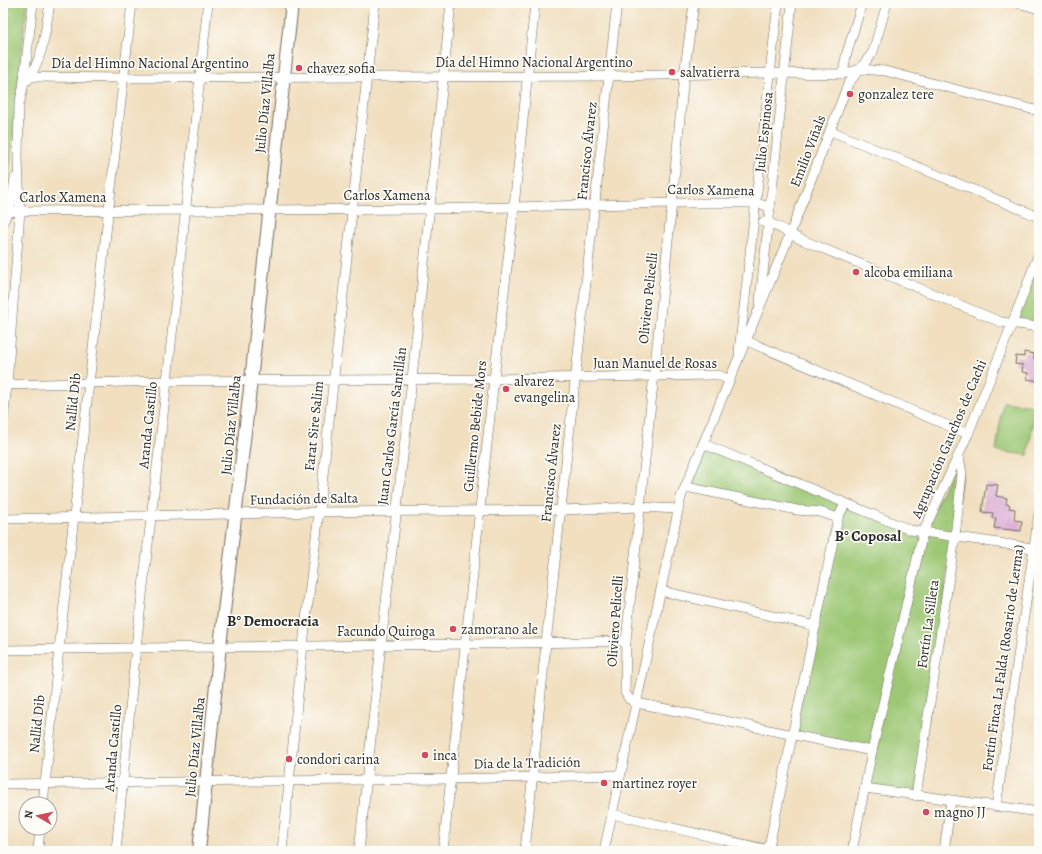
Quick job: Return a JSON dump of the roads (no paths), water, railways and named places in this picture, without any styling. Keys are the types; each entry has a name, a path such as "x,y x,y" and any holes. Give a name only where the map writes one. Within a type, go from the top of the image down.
{"street":[{"path":"3,421 20,210 18,159 19,105 28,75 33,3"},
{"path":"28,75 39,61 50,3"},
{"name":"Nallid Dib","path":"44,796 132,3"},
{"name":"Aranda Castillo","path":"116,851 124,782 136,647 152,516 208,3"},
{"name":"Julio Díaz Villalba","path":"199,851 220,646 236,515 292,3"},
{"name":"Farat Sire Salim","path":"282,851 303,645 375,3"},
{"name":"Juan Carlos García Santillán","path":"359,851 412,378 451,3"},
{"name":"Guillermo Bebide Mors","path":"443,851 535,3"},
{"name":"Francisco Álvarez","path":"525,851 531,778 617,3"},
{"name":"Oliviero Pelicelli","path":"637,703 629,699 625,692 626,641 684,74 694,3"},
{"path":"738,363 769,72 778,3"},
{"name":"Julio Espinosa","path":"758,312 792,3"},
{"path":"843,74 846,56 862,3"},
{"name":"Emilio Viñals","path":"758,312 831,131 848,84 873,52 887,3"},
{"path":"1018,3 1039,9"},
{"name":"Día del Himno Nacional Argentino","path":"28,75 34,77 123,78 609,76 769,72 843,74 860,69 885,71 1039,111"},
{"path":"831,131 1039,217"},
{"path":"3,222 6,212 11,204 18,159"},
{"name":"Carlos Xamena","path":"6,212 20,210 430,209 672,203 756,203 770,207"},
{"path":"754,221 768,222 777,225 790,234 994,319 1012,324 1039,327"},
{"name":"Agrupación Gauchos de Cachi","path":"852,851 872,751 923,533 959,456 1039,253"},
{"path":"604,851 662,591 678,509 758,312"},
{"path":"747,341 968,434"},
{"name":"Juan Manuel de Rosas","path":"5,385 167,381 412,378 576,378 654,375 718,375 730,380"},
{"path":"704,444 910,530 1036,549"},
{"name":"Fortín La Silleta","path":"916,796 955,536 962,474 959,456"},
{"path":"686,487 797,510 820,512 838,518"},
{"path":"612,814 769,850 838,518 845,504"},
{"name":"Fundación de Salta","path":"3,519 319,512 639,508 678,509"},
{"name":"Fortín Finca La Falda (Rosario de Lerma)","path":"996,807 1036,549 1039,512"},
{"path":"662,591 816,626"},
{"name":"Facundo Quiroga","path":"3,650 626,641"},
{"path":"637,703 872,751"},
{"name":"Día de la Tradición","path":"3,784 531,778 620,775"},
{"path":"865,788 1039,812"},
{"path":"944,851 951,801"},
{"path":"38,851 39,836"}],"place":[{"name":"chavez sofia","path":"299,68"},
{"name":"salvatierra","path":"672,72"},
{"name":"gonzalez tere","path":"850,94"},
{"name":"alcoba emiliana","path":"856,272"},
{"name":"alvarez evangelina","path":"506,389"},
{"name":"zamorano ale","path":"453,629"},
{"name":"inca","path":"425,755"},
{"name":"condori carina","path":"289,759"},
{"name":"martinez royer","path":"604,783"},
{"name":"magno JJ","path":"926,812"}],"district":[{"name":"B° Coposal","path":"868,536"},
{"name":"B° Democracia","path":"273,621"}]}
